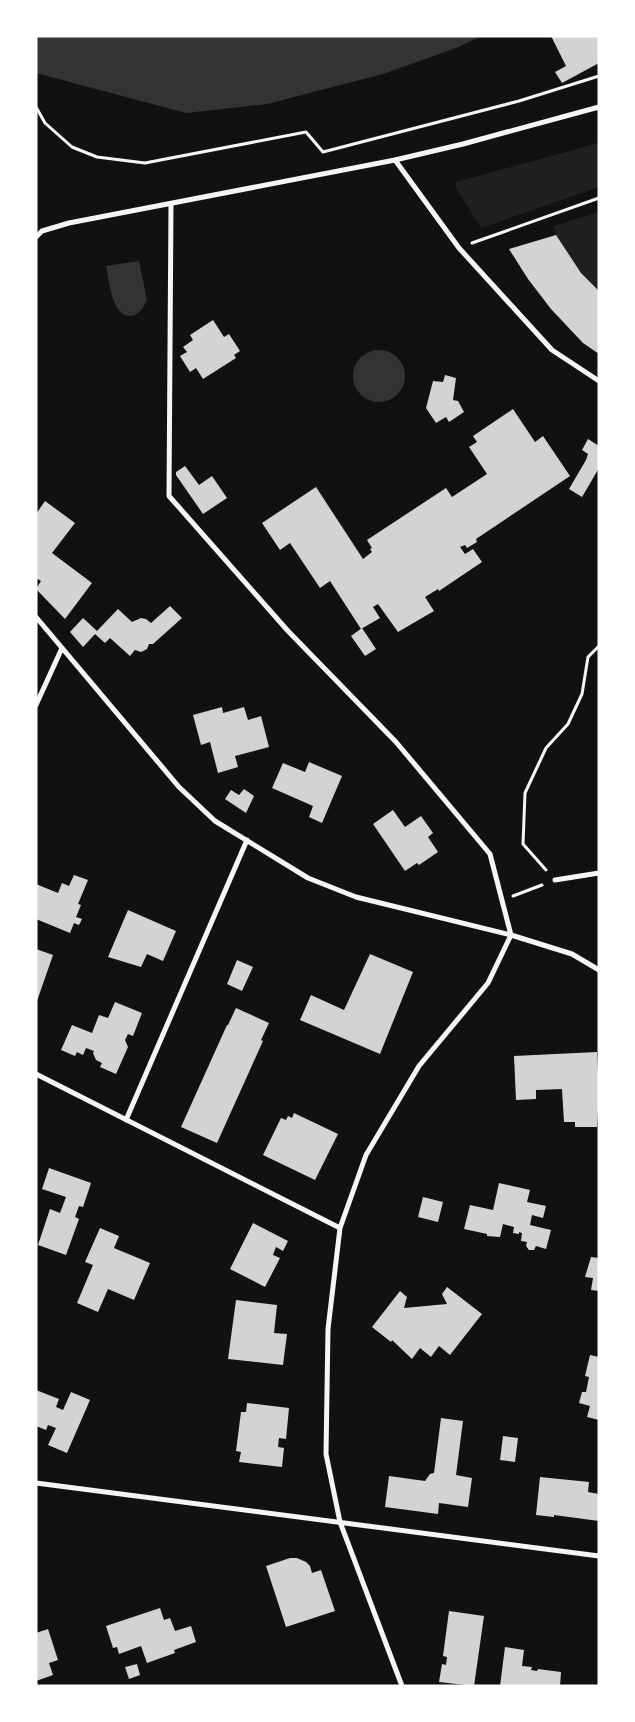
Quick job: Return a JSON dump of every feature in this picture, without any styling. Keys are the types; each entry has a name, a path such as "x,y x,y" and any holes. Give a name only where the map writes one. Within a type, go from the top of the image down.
{"street":[{"path":"36,236 42,230 69,222 395,160 463,144 599,107"},
{"path":"395,160 459,248 552,350 599,381"},
{"path":"171,204 169,496 288,631 396,742 490,854 511,935 488,983 418,1066 366,1155 340,1228 328,1329 326,1454 340,1522 402,1686"},
{"path":"36,617 179,787 216,821 308,878 356,897 511,935 572,954 599,970"},
{"path":"36,705 62,648"},
{"path":"126,1120 247,840"},
{"path":"555,880 599,873"},
{"path":"36,1074 340,1228"},
{"path":"36,1483 599,1556"}],"path":[{"path":"36,107 45,123 72,147 97,157 145,163 306,132 323,152 519,100 599,76"},
{"path":"459,248 599,198"},
{"path":"502,900 555,880 523,844 525,793 546,748 568,724 582,694 588,657 599,646"}],"shaded area":[{"path":"36,36 482,36 456,48 383,74 267,104 186,113 36,73"},
{"path":"599,143 599,187 481,228 456,188 456,182"},
{"path":"599,212 599,291 565,253 556,235 554,226"},
{"path":"139,261 147,300 139,312 131,316 125,315 120,311 112,297 106,266"},
{"path":"379,350 389,352 397,358 403,366 405,376 403,386 397,394 389,400 379,402 369,400 361,394 355,386 353,376 355,366 361,358 369,352"}],"building":[{"path":"551,36 599,36 599,63 562,83 555,72 566,66"},
{"path":"556,235 581,273 599,291 599,354 583,343 551,309 528,279 509,249"},
{"path":"213,320 224,337 229,334 240,351 234,355 236,358 203,379 196,368 190,372 180,356 187,352 183,347 193,340 190,335"},
{"path":"445,375 456,378 453,400 458,401 464,412 449,422 446,417 436,423 426,408 433,381 443,382"},
{"path":"513,409 535,442 543,436 570,476 476,539 477,542 467,548 465,545 460,547 465,554 473,549 482,562 439,591 438,589 425,597 434,611 398,632 378,604 373,607 380,618 361,629 330,581 320,588 290,543 280,550 262,523 316,487 363,559 372,552 370,549 372,548 367,540 446,488 452,497 487,474 469,447 477,442 473,436"},
{"path":"588,439 599,446 599,468 582,497 569,489 586,460 588,454 582,450"},
{"path":"185,466 199,485 212,476 227,498 203,514 176,475 176,472"},
{"path":"45,501 75,523 52,553 92,583 65,619 36,589 41,581 36,578 36,514"},
{"path":"170,606 182,618 153,644 149,644 147,649 141,652 135,650 130,656 110,638 105,643 95,634 83,647 70,632 83,618 97,631 118,609 132,622 141,618 151,623"},
{"path":"362,628 376,649 365,656 351,636"},
{"path":"222,707 223,713 244,707 248,720 261,716 269,747 235,756 238,767 218,773 210,742 201,745 193,715"},
{"path":"309,762 342,776 322,823 309,817 313,806 272,788 283,763 305,772"},
{"path":"244,789 254,796 246,813 225,799 231,790 239,795"},
{"path":"393,810 405,827 421,816 433,833 428,837 438,852 419,865 417,863 405,871 373,824"},
{"path":"74,875 88,880 78,904 81,905 76,917 82,919 79,925 74,923 70,933 36,919 36,884 58,893 62,883 69,886"},
{"path":"128,910 176,931 163,961 147,954 141,967 108,957"},
{"path":"36,949 53,955 37,1001 36,1001"},
{"path":"370,954 413,972 380,1054 300,1020 311,995 344,1010"},
{"path":"237,960 253,967 242,991 227,984"},
{"path":"115,1002 142,1013 133,1036 128,1034 125,1040 128,1047 116,1074 100,1067 102,1063 96,1060 94,1051 86,1048 83,1055 77,1052 75,1056 61,1050 72,1025 92,1033 99,1015 108,1018"},
{"path":"236,1008 269,1023 261,1040 263,1041 217,1143 181,1127"},
{"path":"597,1052 599,1093 597,1127 575,1127 575,1122 564,1122 562,1089 536,1090 536,1099 516,1100 514,1056"},
{"path":"294,1113 338,1134 315,1180 263,1155 281,1118 286,1120 288,1116 292,1118"},
{"path":"49,1168 91,1183 83,1207 79,1206 75,1217 79,1219 66,1255 38,1245 50,1209 60,1213 66,1197 42,1189"},
{"path":"499,1183 530,1190 527,1202 546,1206 543,1218 532,1215 530,1225 551,1230 546,1249 536,1246 534,1250 529,1250 526,1246 527,1242 521,1241 522,1233 513,1233 514,1227 503,1224 500,1237 487,1236 487,1234 464,1229 470,1205 493,1210"},
{"path":"423,1197 443,1202 438,1222 418,1217"},
{"path":"253,1223 288,1241 283,1251 276,1247 273,1255 280,1258 265,1287 230,1269"},
{"path":"100,1228 119,1236 114,1248 150,1263 134,1300 108,1289 98,1312 77,1303 93,1265 85,1262"},
{"path":"591,1257 599,1258 599,1291 591,1290 593,1278 585,1277"},
{"path":"447,1287 482,1314 450,1355 439,1346 431,1357 420,1348 412,1359 392,1340 391,1342 372,1327 400,1291 407,1297 404,1308 447,1304 442,1294"},
{"path":"236,1300 277,1305 274,1333 287,1334 283,1365 228,1359"},
{"path":"590,1355 599,1357 599,1420 587,1417 590,1406 579,1403 582,1392 586,1392 589,1377 585,1376"},
{"path":"36,1390 59,1399 56,1407 63,1410 71,1392 90,1400 67,1453 48,1445 56,1428 48,1425 46,1430 36,1426"},
{"path":"247,1403 289,1408 286,1439 279,1438 278,1447 284,1448 282,1467 239,1462 241,1452 236,1451 241,1412 246,1412"},
{"path":"441,1418 463,1421 456,1475 472,1478 468,1507 439,1503 438,1514 385,1507 389,1476 425,1481 430,1474 434,1473"},
{"path":"503,1436 518,1438 515,1462 500,1460"},
{"path":"540,1477 589,1482 588,1492 599,1494 599,1521 554,1515 554,1517 536,1515"},
{"path":"290,1558 297,1558 306,1562 310,1566 312,1573 321,1570 335,1611 286,1627 266,1566"},
{"path":"160,1608 164,1620 170,1618 175,1631 191,1626 196,1642 174,1650 175,1653 147,1663 141,1646 119,1654 117,1647 113,1648 106,1626"},
{"path":"449,1611 484,1616 474,1686 439,1682 442,1664 446,1665 447,1657 443,1656"},
{"path":"48,1629 58,1660 49,1663 53,1675 36,1681 36,1633"},
{"path":"505,1647 524,1650 522,1666 532,1667 531,1670 537,1671 538,1669 561,1672 560,1686 500,1686"},
{"path":"137,1664 140,1675 129,1679 125,1667"}]}
